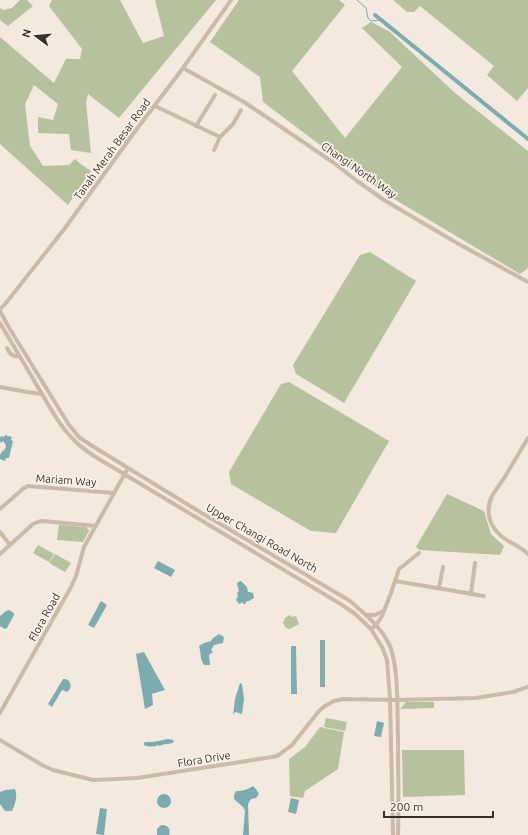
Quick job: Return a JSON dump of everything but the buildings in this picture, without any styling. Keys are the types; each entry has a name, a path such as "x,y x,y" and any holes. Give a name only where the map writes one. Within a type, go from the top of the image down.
{"street":[{"name":"Tanah Merah Besar Road","path":"0,310 62,231 183,68 231,0"},
{"name":"Changi North Way","path":"183,68 244,102 334,163 390,204 528,282"},
{"path":"196,126 215,95"},
{"path":"155,106 220,137"},
{"path":"214,150 220,137 233,124 241,110"},
{"name":"Upper Changi Road North","path":"0,310 48,392 73,430 80,437 200,512 350,600 367,615 382,632 390,648 394,661 395,672 397,700 398,835"},
{"name":"Upper Changi Road North","path":"0,323 57,419 76,443 124,474 340,603 354,613 371,629 382,646 387,660 390,699 393,835"},
{"name":"Upper Changi Road North","path":"7,348 12,356 19,356"},
{"path":"0,387 42,394"},
{"path":"528,438 504,479 492,496 488,513 490,521 498,534 528,554"},
{"path":"0,554 31,526 38,522 42,521 96,526 128,468"},
{"name":"Mariam Way","path":"0,509 28,486 114,493"},
{"name":"Flora Road","path":"0,713 71,587 76,576 84,547 96,526"},
{"path":"0,532 10,545"},
{"path":"249,541 249,549"},
{"path":"371,629 380,621 399,569 419,553"},
{"path":"471,594 475,563"},
{"path":"439,588 443,567"},
{"path":"395,581 484,596"},
{"path":"367,615 381,613 384,610"},
{"name":"Flora Drive","path":"0,740 42,765 63,773 93,780 138,778 277,756 292,745 318,711 334,701 343,699 397,700 476,698 513,692 528,687"}],"green space":[{"path":"20,0 27,0 33,6 8,26 0,20 0,8 3,10 12,8"},
{"path":"52,0 120,0 143,43 164,36 155,0 216,0 119,118 88,94 86,102 91,153 71,150 69,134 38,133 38,117 53,120 58,104 34,85 25,104 30,146 43,166 69,165 75,159 91,171 68,205 0,144 0,37 54,83 66,59 80,59 82,49 49,6"},
{"path":"239,0 339,0 345,5 292,71 345,138 402,67 362,28 371,22 390,32 455,93 528,151 528,268 520,274 384,193 263,102 260,77 210,42"},
{"path":"393,0 528,0 528,88 517,101 487,75 494,66 420,6 414,12 407,12"},
{"path":"370,252 416,281 344,403 296,374 293,365 360,255"},
{"path":"289,382 389,441 336,533 311,531 231,484 229,472 281,384"},
{"path":"447,494 484,511 491,534 504,546 500,555 420,550 416,547"},
{"path":"59,525 86,527 89,531 83,542 57,540"},
{"path":"38,545 54,554 49,562 33,553"},
{"path":"55,554 71,563 65,572 49,563"},
{"path":"290,615 292,617 296,616 299,624 290,629 286,628 283,623 285,618"},
{"path":"406,702 434,702 434,708 400,709"},
{"path":"326,718 347,722 345,731 324,727"},
{"path":"320,727 344,732 338,769 305,791 303,798 290,796 289,759 305,747"},
{"path":"402,750 464,750 465,795 403,797"}],"water":[{"path":"5,435 12,437 11,440 13,441 9,458 6,458 5,461 0,459 0,455 6,446 4,442 0,442 0,438 1,436 4,437"},
{"path":"158,561 175,570 171,577 154,568"},
{"path":"241,581 247,587 248,592 253,593 254,598 247,601 245,604 243,604 243,602 239,604 236,600 238,596 237,593 239,591 237,584"},
{"path":"101,601 107,605 94,628 88,625"},
{"path":"9,610 14,613 14,615 5,629 0,626 0,616"},
{"path":"219,634 224,637 223,643 214,645 211,650 213,652 209,655 210,665 204,665 199,646 211,641"},
{"path":"320,640 325,640 325,687 320,687"},
{"path":"291,646 296,646 297,694 291,694"},
{"path":"144,652 165,690 152,694 153,705 145,709 136,654"},
{"path":"63,679 67,679 70,682 70,689 67,692 62,690 52,707 48,704"},
{"path":"240,683 242,684 244,699 242,714 235,712 233,715 235,699"},
{"path":"377,721 384,723 381,737 374,736"},
{"path":"168,739 173,740 174,742 160,746 144,745 145,742"},
{"path":"253,786 259,794 256,798 251,799 248,804 249,835 243,835 245,811 243,807 234,799 234,795 236,791 244,790"},
{"path":"15,789 16,798 12,811 5,811 0,804 0,792"},
{"path":"164,794 169,796 171,801 169,806 164,808 159,806 157,801 159,796"},
{"path":"291,798 299,800 296,814 288,812"},
{"path":"100,808 107,809 104,835 96,834"},
{"path":"162,825 168,828 170,831 169,835 157,835 157,829"}],"waterway":[{"path":"357,0 366,8 368,18 371,21 380,20"},
{"path":"375,15 528,139"}]}
